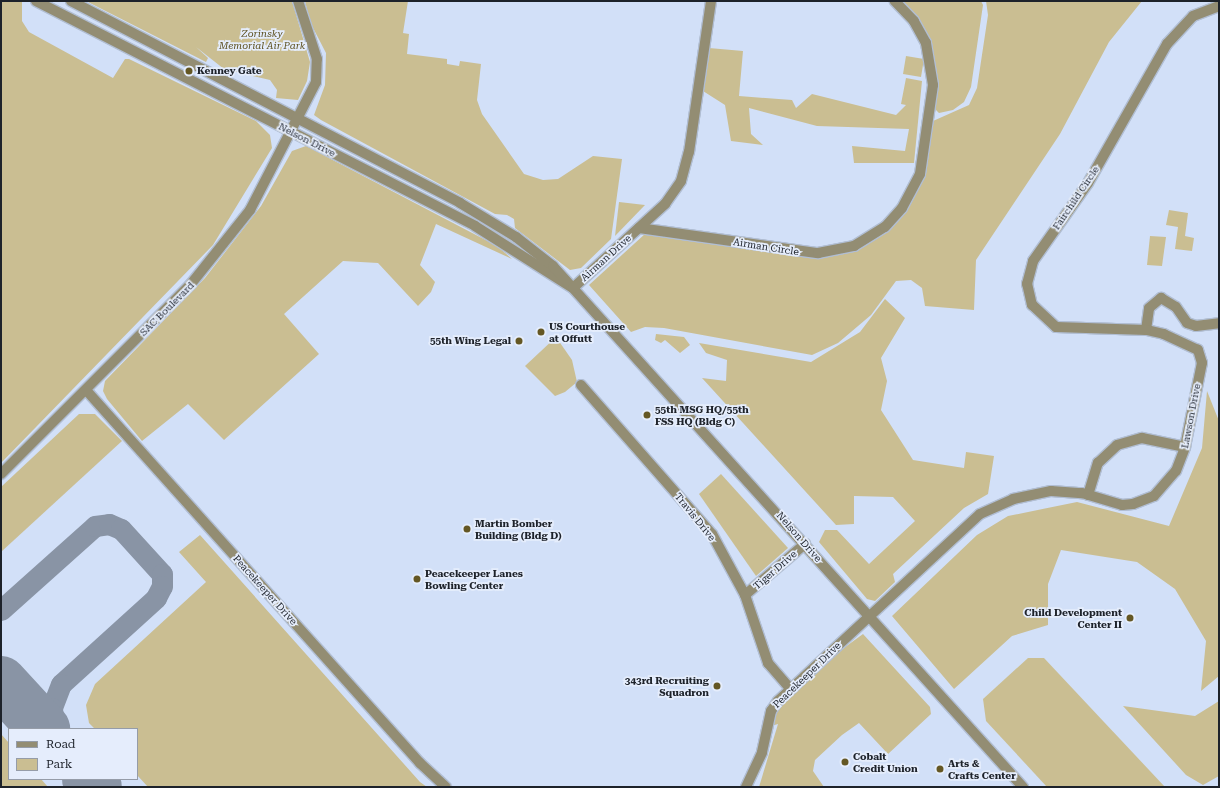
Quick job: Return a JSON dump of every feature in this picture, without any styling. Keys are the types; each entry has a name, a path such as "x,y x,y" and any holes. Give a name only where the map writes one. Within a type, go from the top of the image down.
{"street":[{"name":"Nelson Drive","path":"36,1 475,226 573,288"},
{"name":"Nelson Drive","path":"71,1 300,118 497,224 553,266 805,544 868,617 1022,787"},
{"name":"SAC Boulevard","path":"1,474 86,390 224,246 250,210 300,118 318,72 314,48 302,23 298,1"},
{"path":"639,228 670,198 684,174 711,1"},
{"name":"Airman Circle","path":"639,228 809,254 854,246 885,227 902,208 920,174 933,85 926,43 914,21 895,1"},
{"name":"Fairchild Circle","path":"1146,330 1056,327 1032,305 1026,284 1028,273 1088,183 1167,44 1193,16 1219,6"},
{"name":"Airman Drive","path":"573,288 639,228"},
{"path":"1146,330 1148,308 1161,298 1176,307 1186,323 1196,326 1219,323"},
{"name":"Lawson Drive","path":"1088,495 1122,505 1142,501 1168,483 1186,447 1202,357 1187,343 1146,330"},
{"name":"Travis Drive","path":"581,385 712,534 745,595 768,663 790,688"},
{"name":"Peacekeeper Drive","path":"86,390 420,763 446,787"},
{"path":"868,617 961,529 990,508 1038,493 1088,495 1098,464 1117,444 1142,438 1186,447"},
{"name":"Tiger Drive","path":"745,595 805,544"},
{"name":"Peacekeeper Drive","path":"746,787 762,752 771,711 790,688 868,617"}],"green space":[{"path":"1,1 22,1 22,21 29,32 113,78 125,59 129,59 256,121 270,135 272,148 213,245 1,463"},
{"name":"Zorinsky Memorial Air Park","path":"86,1 292,1 310,62 307,81 298,100 276,98 277,90 270,80 224,69 196,47 208,58 206,62"},
{"path":"305,1 408,1 403,33 409,34 407,54 447,59 447,64 459,66 460,61 481,64 477,100 482,114 524,174 543,180 558,179 593,156 622,159 611,239 581,268 570,270 515,228 514,219 507,215 495,214 314,115 325,85 326,53 310,22"},
{"path":"903,1 981,1 983,5 971,87 964,102 953,110 939,113 936,110 936,69 925,32"},
{"path":"986,1 1142,1 1109,42 1060,134 976,260 974,310 925,306 922,288 911,280 896,281 871,315 838,343 812,355 664,328 645,327 631,332 589,285 646,233 797,256 824,257 871,242 896,221 928,155 933,121 969,105 977,88 988,15"},
{"path":"709,48 743,51 739,96 792,100 796,108 812,94 896,115 906,105 901,104 906,78 922,81 914,163 854,163 852,146 905,151 909,129 817,126 749,108 751,134 763,145 731,141 725,105 703,91"},
{"path":"906,56 924,59 921,77 903,74"},
{"path":"306,146 497,246 512,259 436,224 420,265 435,282 431,292 418,306 378,263 343,261 284,314 319,354 224,440 188,404 142,441 107,399 103,391 105,381 205,278 261,206 292,151"},
{"path":"619,202 645,205 615,236"},
{"path":"1169,210 1188,213 1185,236 1194,238 1192,251 1175,249 1178,227 1166,225"},
{"path":"1150,236 1166,237 1162,266 1147,265"},
{"path":"885,299 905,318 881,358 887,381 881,410 913,460 964,468 966,452 994,456 988,494 964,508 893,574 895,582 875,601 867,599 819,542 825,530 837,530 869,564 915,521 893,497 854,496 854,524 836,525 702,378 726,381 727,360 706,353 699,343 811,362 860,332"},
{"path":"656,334 684,337 690,345 680,353 665,340 661,343 655,340"},
{"path":"556,337 572,360 577,382 565,392 555,396 525,366"},
{"path":"1207,391 1219,421 1219,676 1201,691 1206,641 1175,589 1137,562 1061,550 1048,584 1048,625 1012,636 954,689 892,616 977,535 1008,516 1077,502 1169,526 1202,448"},
{"path":"79,414 95,414 122,441 1,552 1,487"},
{"path":"721,474 788,548 756,576 699,494"},
{"path":"200,535 420,782 427,787 148,787 138,776 138,728 94,728 89,723 86,705 95,684 206,582 179,552"},
{"path":"863,634 930,707 931,714 888,754 859,723 842,735 815,760 813,771 824,787 759,787 778,724 771,726 775,709 826,661"},
{"path":"1028,658 1044,658 1165,787 1047,787 986,721 983,699"},
{"path":"1219,701 1219,776 1203,785 1186,775 1123,706 1195,716"},
{"path":"1,734 8,742 8,780 42,780 48,787 1,787"}],"taxiway":[{"path":"1,610 95,526 109,524 121,529 162,574 162,586 156,598 61,684 52,708 54,728"}],"runway":[{"path":"1,682 43,728"},
{"path":"89,780 96,787"}],"place":[{"name":"Kenney Gate","path":"189,71"},
{"name":"US Courthouse at Offutt","path":"541,332"},
{"name":"55th Wing Legal","path":"519,341"},
{"name":"55th MSG HQ/55th FSS HQ (Bldg C)","path":"647,415"},
{"name":"Martin Bomber Building (Bldg D)","path":"467,529"},
{"name":"Peacekeeper Lanes Bowling Center","path":"417,579"},
{"name":"Child Development Center II","path":"1130,618"},
{"name":"343rd Recruiting Squadron","path":"717,686"},
{"name":"Cobalt Credit Union","path":"845,762"},
{"name":"Arts & Crafts Center","path":"940,769"}]}
